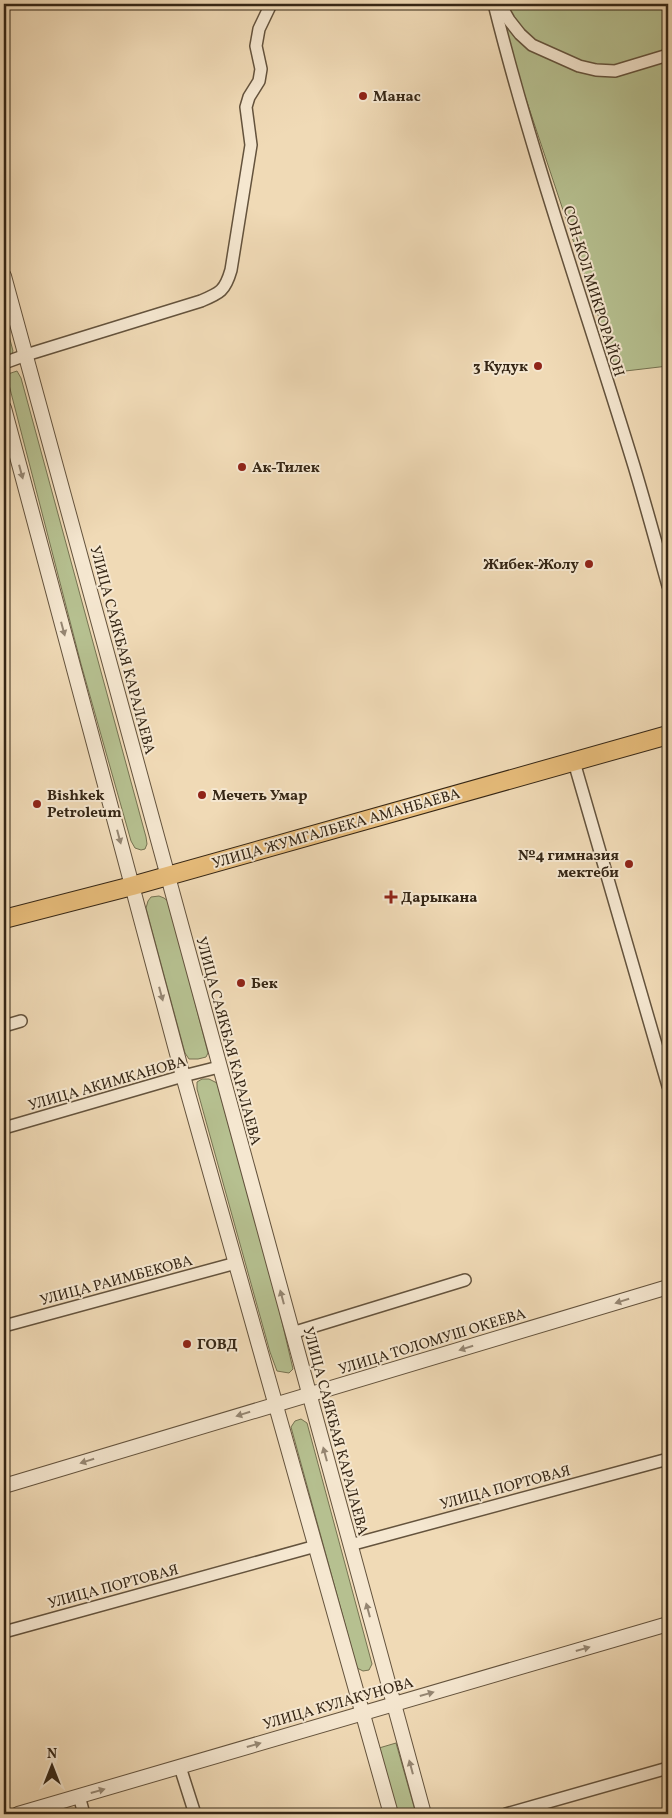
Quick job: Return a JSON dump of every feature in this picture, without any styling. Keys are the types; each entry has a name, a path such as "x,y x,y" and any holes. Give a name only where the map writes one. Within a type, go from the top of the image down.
{"main road":[{"name":"УЛИЦА ЖУМГАЛБЕКА АМАНБАЕВА","path":"4,919 132,886 668,735"}],"street":[{"path":"4,363 201,302 220,293 227,284 231,270 250,144 246,107 259,81 262,69 256,46 259,29 271,4"},
{"name":"СОН-КОЛ МИКРОРАЙОН","path":"494,4 514,82 634,466 668,586"},
{"path":"500,4 509,20 532,45 579,66 596,70 615,71 668,55"},
{"name":"УЛИЦА САЯКБАЯ КАРАЛАЕВА","path":"4,276 424,1814"},
{"path":"4,408 183,1076 391,1814"},
{"path":"574,762 668,1086"},
{"path":"4,1026 21,1021"},
{"name":"УЛИЦА АКИМКАНОВА","path":"4,1128 219,1067"},
{"name":"УЛИЦА РАИМБЕКОВА","path":"4,1326 236,1263"},
{"path":"292,1333 465,1280"},
{"name":"УЛИЦА ТОЛОМУШ ОКЕЕВА","path":"4,1486 668,1287"},
{"name":"УЛИЦА ПОРТОВАЯ","path":"350,1545 668,1459"},
{"name":"УЛИЦА ПОРТОВАЯ","path":"4,1632 316,1546"},
{"name":"УЛИЦА КУЛАКУНОВА","path":"18,1814 668,1624"},
{"path":"180,1767 195,1814"},
{"path":"506,1814 668,1768"},
{"path":"79,1796 84,1814"}],"green space":[{"path":"487,4 668,4 668,366 617,372 501,24"},
{"path":"4,317 13,351 11,356 4,358"},
{"path":"17,371 21,378 146,837 147,844 145,849 135,848 131,841 81,664 6,376"},
{"path":"159,896 169,902 208,1053 206,1057 189,1059 185,1053 146,908 151,897"},
{"path":"202,1079 209,1079 217,1083 278,1305 293,1369 289,1373 277,1371 270,1352 197,1089 197,1082"},
{"path":"301,1419 307,1423 372,1664 369,1670 363,1671 357,1668 291,1427 295,1421"},
{"path":"396,1743 416,1814 397,1814 379,1748"}],"place":[{"name":"Манас","path":"363,96"},
{"name":"3 Кудук","path":"538,366"},
{"name":"Ак-Тилек","path":"242,467"},
{"name":"Жибек-Жолу","path":"589,564"},
{"name":"Мечеть Умар","path":"202,795"},
{"name":"Bishkek Petroleum","path":"37,804"},
{"name":"№4 гимназия мектеби","path":"629,864"},
{"name":"Дарыкана","path":"391,897"},
{"name":"Бек","path":"241,983"},
{"name":"ГОВД","path":"187,1344"}]}
